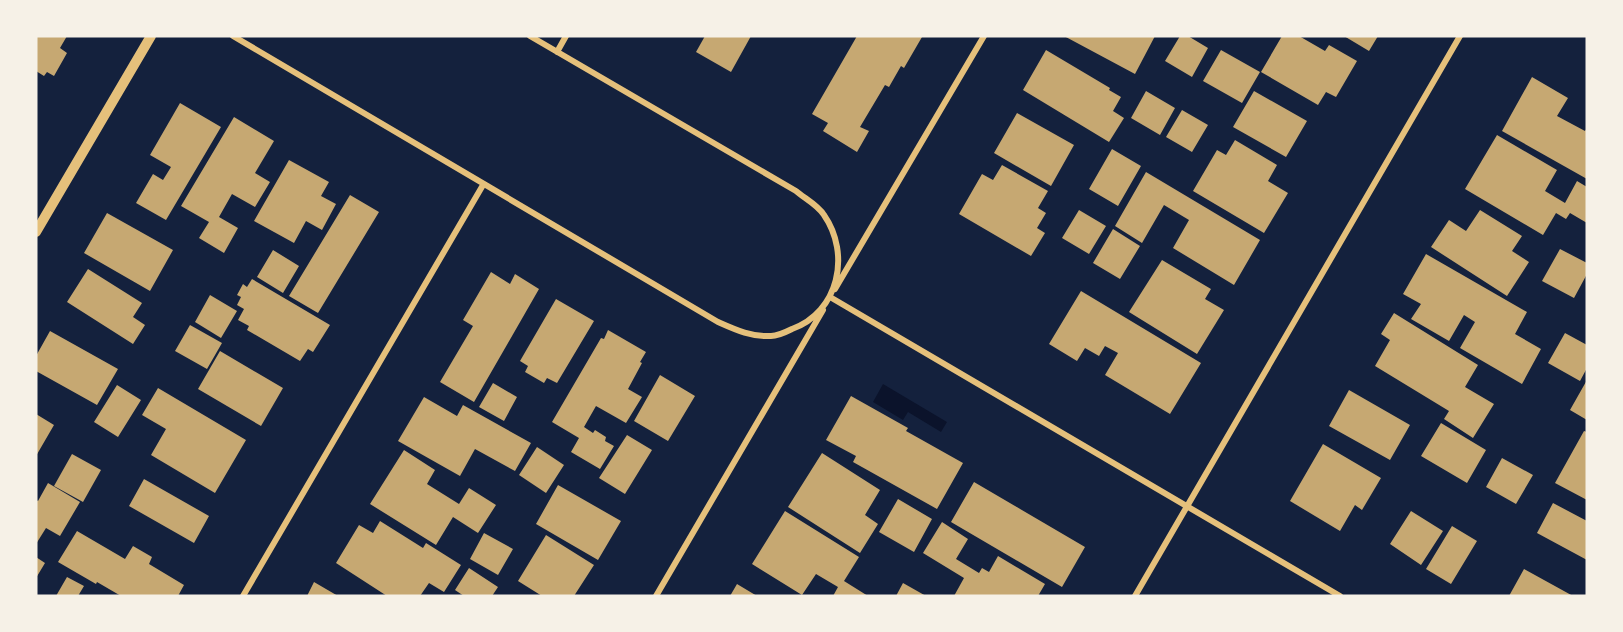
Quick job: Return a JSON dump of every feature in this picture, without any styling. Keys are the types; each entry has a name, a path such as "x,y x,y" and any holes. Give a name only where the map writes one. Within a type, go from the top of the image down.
{"street":[{"path":"36,232 151,36"},
{"path":"233,36 718,322 746,335 773,336 807,324 830,297 840,263 836,236 823,213 796,191 530,36"},
{"path":"557,52 566,36"},
{"path":"656,596 984,36"},
{"path":"1135,596 1460,36"},
{"path":"243,596 483,185"},
{"path":"830,297 1340,596"}],"water":[{"path":"883,384 947,422 941,432 908,412 903,420 873,402"}],"building":[{"path":"36,36 67,36 60,48 67,53 54,76 47,72 44,76 36,71"},
{"path":"705,36 751,36 731,72 696,52"},
{"path":"857,36 922,37 904,68 901,66 889,87 885,85 860,127 869,131 857,152 823,131 828,123 812,114"},
{"path":"1064,36 1155,36 1135,74"},
{"path":"1180,36 1188,36 1208,48 1192,77 1165,61"},
{"path":"1282,36 1299,36 1325,51 1329,45 1357,61 1336,97 1326,92 1318,105 1261,72"},
{"path":"1344,36 1378,36 1369,51"},
{"path":"1046,50 1121,97 1113,111 1124,118 1109,142 1023,90"},
{"path":"1221,50 1260,72 1242,103 1203,81"},
{"path":"1532,77 1568,98 1557,116 1585,131 1587,128 1587,179 1502,131"},
{"path":"1146,91 1175,108 1160,135 1131,118"},
{"path":"1254,91 1307,121 1286,157 1233,127"},
{"path":"180,103 221,127 166,220 136,203 153,174 163,180 171,167 150,155"},
{"path":"1182,110 1208,125 1192,152 1166,137"},
{"path":"1017,113 1074,145 1051,186 994,153"},
{"path":"234,117 274,141 255,173 270,182 255,207 232,194 219,217 238,228 224,253 199,238 209,222 181,206"},
{"path":"1497,135 1557,170 1545,191 1565,203 1577,181 1587,187 1587,223 1570,213 1566,219 1556,213 1543,235 1465,189"},
{"path":"1235,140 1277,165 1268,181 1288,193 1264,233 1193,191 1217,150 1226,155"},
{"path":"1112,149 1141,166 1118,206 1089,189"},
{"path":"289,160 329,182 321,196 336,204 322,230 306,221 294,243 254,221"},
{"path":"1002,165 1048,191 1038,208 1046,213 1037,228 1045,233 1031,256 959,214 982,174 993,180"},
{"path":"1146,172 1260,240 1234,285 1173,248 1189,220 1164,205 1142,243 1115,226"},
{"path":"350,195 379,212 318,313 289,296"},
{"path":"1079,210 1106,226 1089,254 1062,238"},
{"path":"1480,210 1522,236 1512,251 1529,262 1507,296 1431,247 1449,220 1466,231"},
{"path":"107,213 173,250 150,291 84,253"},
{"path":"1113,229 1140,246 1120,279 1093,263"},
{"path":"1560,249 1587,263 1587,274 1574,298 1542,281"},
{"path":"273,250 299,266 283,293 257,277"},
{"path":"1426,254 1527,312 1515,334 1541,349 1522,384 1460,348 1475,322 1464,315 1449,341 1411,319 1421,304 1403,294"},
{"path":"1162,260 1211,289 1205,299 1224,310 1197,354 1129,312"},
{"path":"88,269 142,303 133,317 145,325 133,344 67,302"},
{"path":"491,272 510,284 515,274 539,289 474,402 440,382 473,326 463,320"},
{"path":"252,279 330,325 313,352 308,349 300,361 247,330 249,326 238,320 244,309 237,305 241,297 237,295 243,284 247,287"},
{"path":"1081,291 1201,363 1170,414 1105,375 1118,353 1105,346 1099,356 1085,348 1077,361 1049,344"},
{"path":"210,295 237,311 221,338 195,322"},
{"path":"556,299 594,321 557,383 547,378 544,383 525,372 528,366 520,361"},
{"path":"1394,313 1478,365 1465,387 1494,404 1473,438 1444,419 1449,411 1375,366 1390,340 1381,334"},
{"path":"190,325 222,343 207,369 175,351"},
{"path":"608,330 646,352 628,389 642,397 626,423 596,406 584,427 593,433 595,430 606,437 605,441 614,446 600,469 571,452 579,438 552,422 601,338 604,339"},
{"path":"50,331 118,369 97,405 36,371 36,356"},
{"path":"1565,333 1587,345 1587,368 1580,381 1548,363"},
{"path":"220,351 283,388 261,426 198,389"},
{"path":"660,375 695,396 668,441 634,421"},
{"path":"1587,380 1587,420 1570,410"},
{"path":"493,383 517,397 504,421 479,407"},
{"path":"117,385 141,400 118,437 94,422"},
{"path":"158,388 246,440 215,493 151,455 166,429 142,415"},
{"path":"1349,390 1410,425 1390,460 1329,426"},
{"path":"851,396 908,428 906,431 963,463 937,509 853,462 856,456 826,440"},
{"path":"424,397 457,416 463,405 531,443 515,471 475,449 460,476 398,441"},
{"path":"36,414 54,425 36,456"},
{"path":"1441,423 1486,450 1467,483 1421,456"},
{"path":"1584,431 1587,432 1587,500 1555,483"},
{"path":"627,435 652,450 625,494 599,478"},
{"path":"1323,444 1381,478 1362,510 1355,505 1340,531 1290,501"},
{"path":"537,447 564,465 546,493 519,475"},
{"path":"404,450 435,470 427,484 459,504 469,488 496,505 478,533 453,517 436,545 370,504"},
{"path":"822,453 880,490 865,515 878,524 860,553 788,507"},
{"path":"72,454 101,470 83,502 54,486"},
{"path":"1502,458 1533,475 1516,504 1486,487"},
{"path":"144,479 209,516 194,543 129,506"},
{"path":"974,482 1085,547 1062,587 951,522"},
{"path":"48,483 80,502 60,536 46,528 36,544 36,500 38,501"},
{"path":"558,485 621,521 598,560 536,524"},
{"path":"898,499 932,519 914,552 879,532"},
{"path":"1553,503 1587,521 1587,560 1537,533"},
{"path":"785,511 859,557 844,581 868,596 833,596 838,587 816,574 802,595 752,564"},
{"path":"1411,511 1443,531 1421,565 1390,544"},
{"path":"380,521 423,548 426,543 461,565 444,592 429,583 420,596 387,596 336,563 359,525 373,533"},
{"path":"942,522 968,539 956,559 979,573 982,568 989,572 998,556 1045,584 1038,596 954,596 964,578 923,553"},
{"path":"1452,526 1477,541 1451,584 1426,569"},
{"path":"77,531 125,559 133,546 152,557 149,564 184,585 178,596 121,596 58,562"},
{"path":"484,533 513,549 498,575 470,559"},
{"path":"546,535 594,565 574,596 542,596 518,581"},
{"path":"36,557 45,563 36,578"},
{"path":"469,568 498,587 492,596 464,596 455,590"},
{"path":"1524,569 1573,596 1509,596"},
{"path":"67,577 84,586 78,596 56,596"},
{"path":"314,582 338,596 307,596"},
{"path":"903,583 926,596 896,596"},
{"path":"737,584 757,596 730,596"}]}
